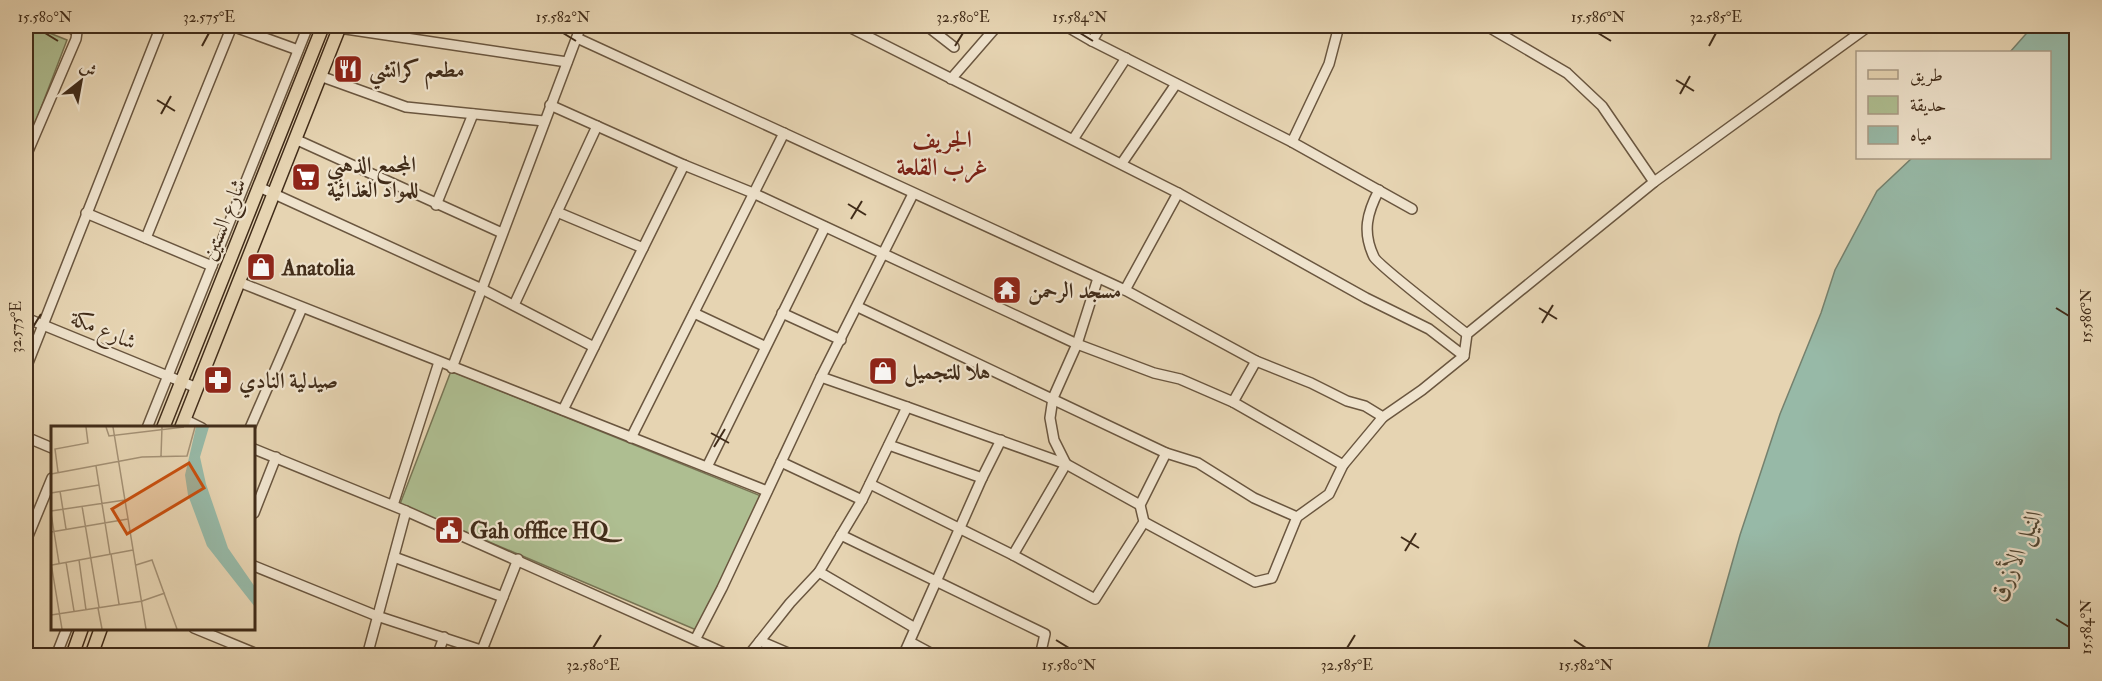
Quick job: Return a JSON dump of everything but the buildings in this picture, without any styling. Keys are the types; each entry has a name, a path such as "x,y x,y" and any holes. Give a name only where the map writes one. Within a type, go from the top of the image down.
{"main road":[{"name":"شارع الستين","path":"164,426 323,26"},
{"name":"شارع الستين","path":"183,423 340,27"},
{"path":"269,162 284,168"},
{"path":"72,656 81,630"},
{"path":"91,656 101,630"}],"street":[{"path":"26,156 76,39 77,32 68,26"},
{"path":"26,368 161,26"},
{"path":"146,238 232,26 298,51"},
{"path":"148,426 308,26"},
{"path":"452,368 581,26"},
{"path":"847,26 1074,138 1178,193 1366,298 1430,329 1464,356"},
{"path":"927,26 954,47"},
{"path":"951,79 997,26"},
{"path":"1066,26 1292,142 1412,209"},
{"path":"1092,41 1101,26"},
{"path":"1292,142 1329,64 1339,26"},
{"path":"1487,26 1567,73 1602,106 1654,182"},
{"path":"1144,522 1255,582 1272,578 1297,517 1329,494 1343,465 1383,417 1422,390 1464,356 1467,334 1654,182 1869,26"},
{"path":"340,27 567,62"},
{"path":"577,38 1125,290 1256,362 1311,383 1347,401 1361,404 1383,417"},
{"path":"1074,138 1126,58"},
{"path":"320,76 406,108 544,122"},
{"path":"1122,164 1176,84"},
{"path":"550,105 753,193 1077,344 1154,373 1180,379 1233,402 1343,465"},
{"path":"436,205 473,114"},
{"path":"514,305 597,126"},
{"path":"631,438 784,133"},
{"path":"295,139 502,233"},
{"path":"562,410 684,165"},
{"path":"259,187 482,289 594,347"},
{"path":"1379,190 1368,211 1367,227 1374,258 1467,334"},
{"path":"1125,290 1178,193"},
{"path":"696,638 821,377 913,194"},
{"path":"557,212 643,248"},
{"path":"86,213 212,266"},
{"path":"707,467 764,346 825,227"},
{"path":"1066,464 1054,440 1051,427 1053,398 1077,344 1098,278"},
{"path":"239,282 767,491"},
{"path":"858,307 1166,453 1198,463 1254,498 1297,517"},
{"path":"251,426 302,308"},
{"path":"694,313 764,346"},
{"path":"782,313 841,340"},
{"name":"شارع مكة","path":"26,318 197,388"},
{"path":"393,505 439,362"},
{"path":"1233,402 1256,362"},
{"path":"821,377 1066,464 1140,505"},
{"path":"748,656 790,603 819,572 862,500 907,407"},
{"path":"26,437 51,448"},
{"path":"903,656 1001,440"},
{"path":"889,445 982,478"},
{"path":"255,449 518,559 696,638 731,656"},
{"path":"870,484 1013,555 1095,599 1144,522 1140,505 1166,453"},
{"path":"255,510 276,457"},
{"path":"781,462 862,500"},
{"path":"1013,555 1066,464"},
{"path":"26,539 51,479"},
{"path":"367,656 406,511"},
{"path":"842,535 937,579 1045,634 1040,656"},
{"path":"394,557 502,597"},
{"path":"482,650 518,559"},
{"path":"255,566 378,616 499,656"},
{"path":"819,572 915,628"},
{"path":"56,656 66,630"},
{"path":"207,631 262,656"},
{"path":"437,656 444,637"},
{"path":"760,641 795,656"},
{"path":"910,642 936,656"}],"green space":[{"path":"26,26 32,26 67,40 26,147"},
{"path":"451,371 766,498 701,632 400,504"}],"water":[{"name":"النيل الأزرق","path":"2033,26 2076,26 2076,655 1706,655 1740,535 1780,414 1821,313 1835,270 1877,191 1911,159 2051,159 2051,51 2011,51"}],"place":[{"name":"مطعم كراتشي","path":"348,69"},
{"name":"المجمع الذهبي للمواد الغذائية","path":"306,177"},
{"name":"Anatolia","path":"261,267"},
{"name":"مسجد الرحمن","path":"1007,290"},
{"name":"هلا للتجميل","path":"883,371"},
{"name":"صيدلية النادي","path":"218,380"},
{"name":"Gah offfice HQ","path":"449,530"}],"district":[{"name":"الجريف غرب القلعة","path":"942,153"}]}
